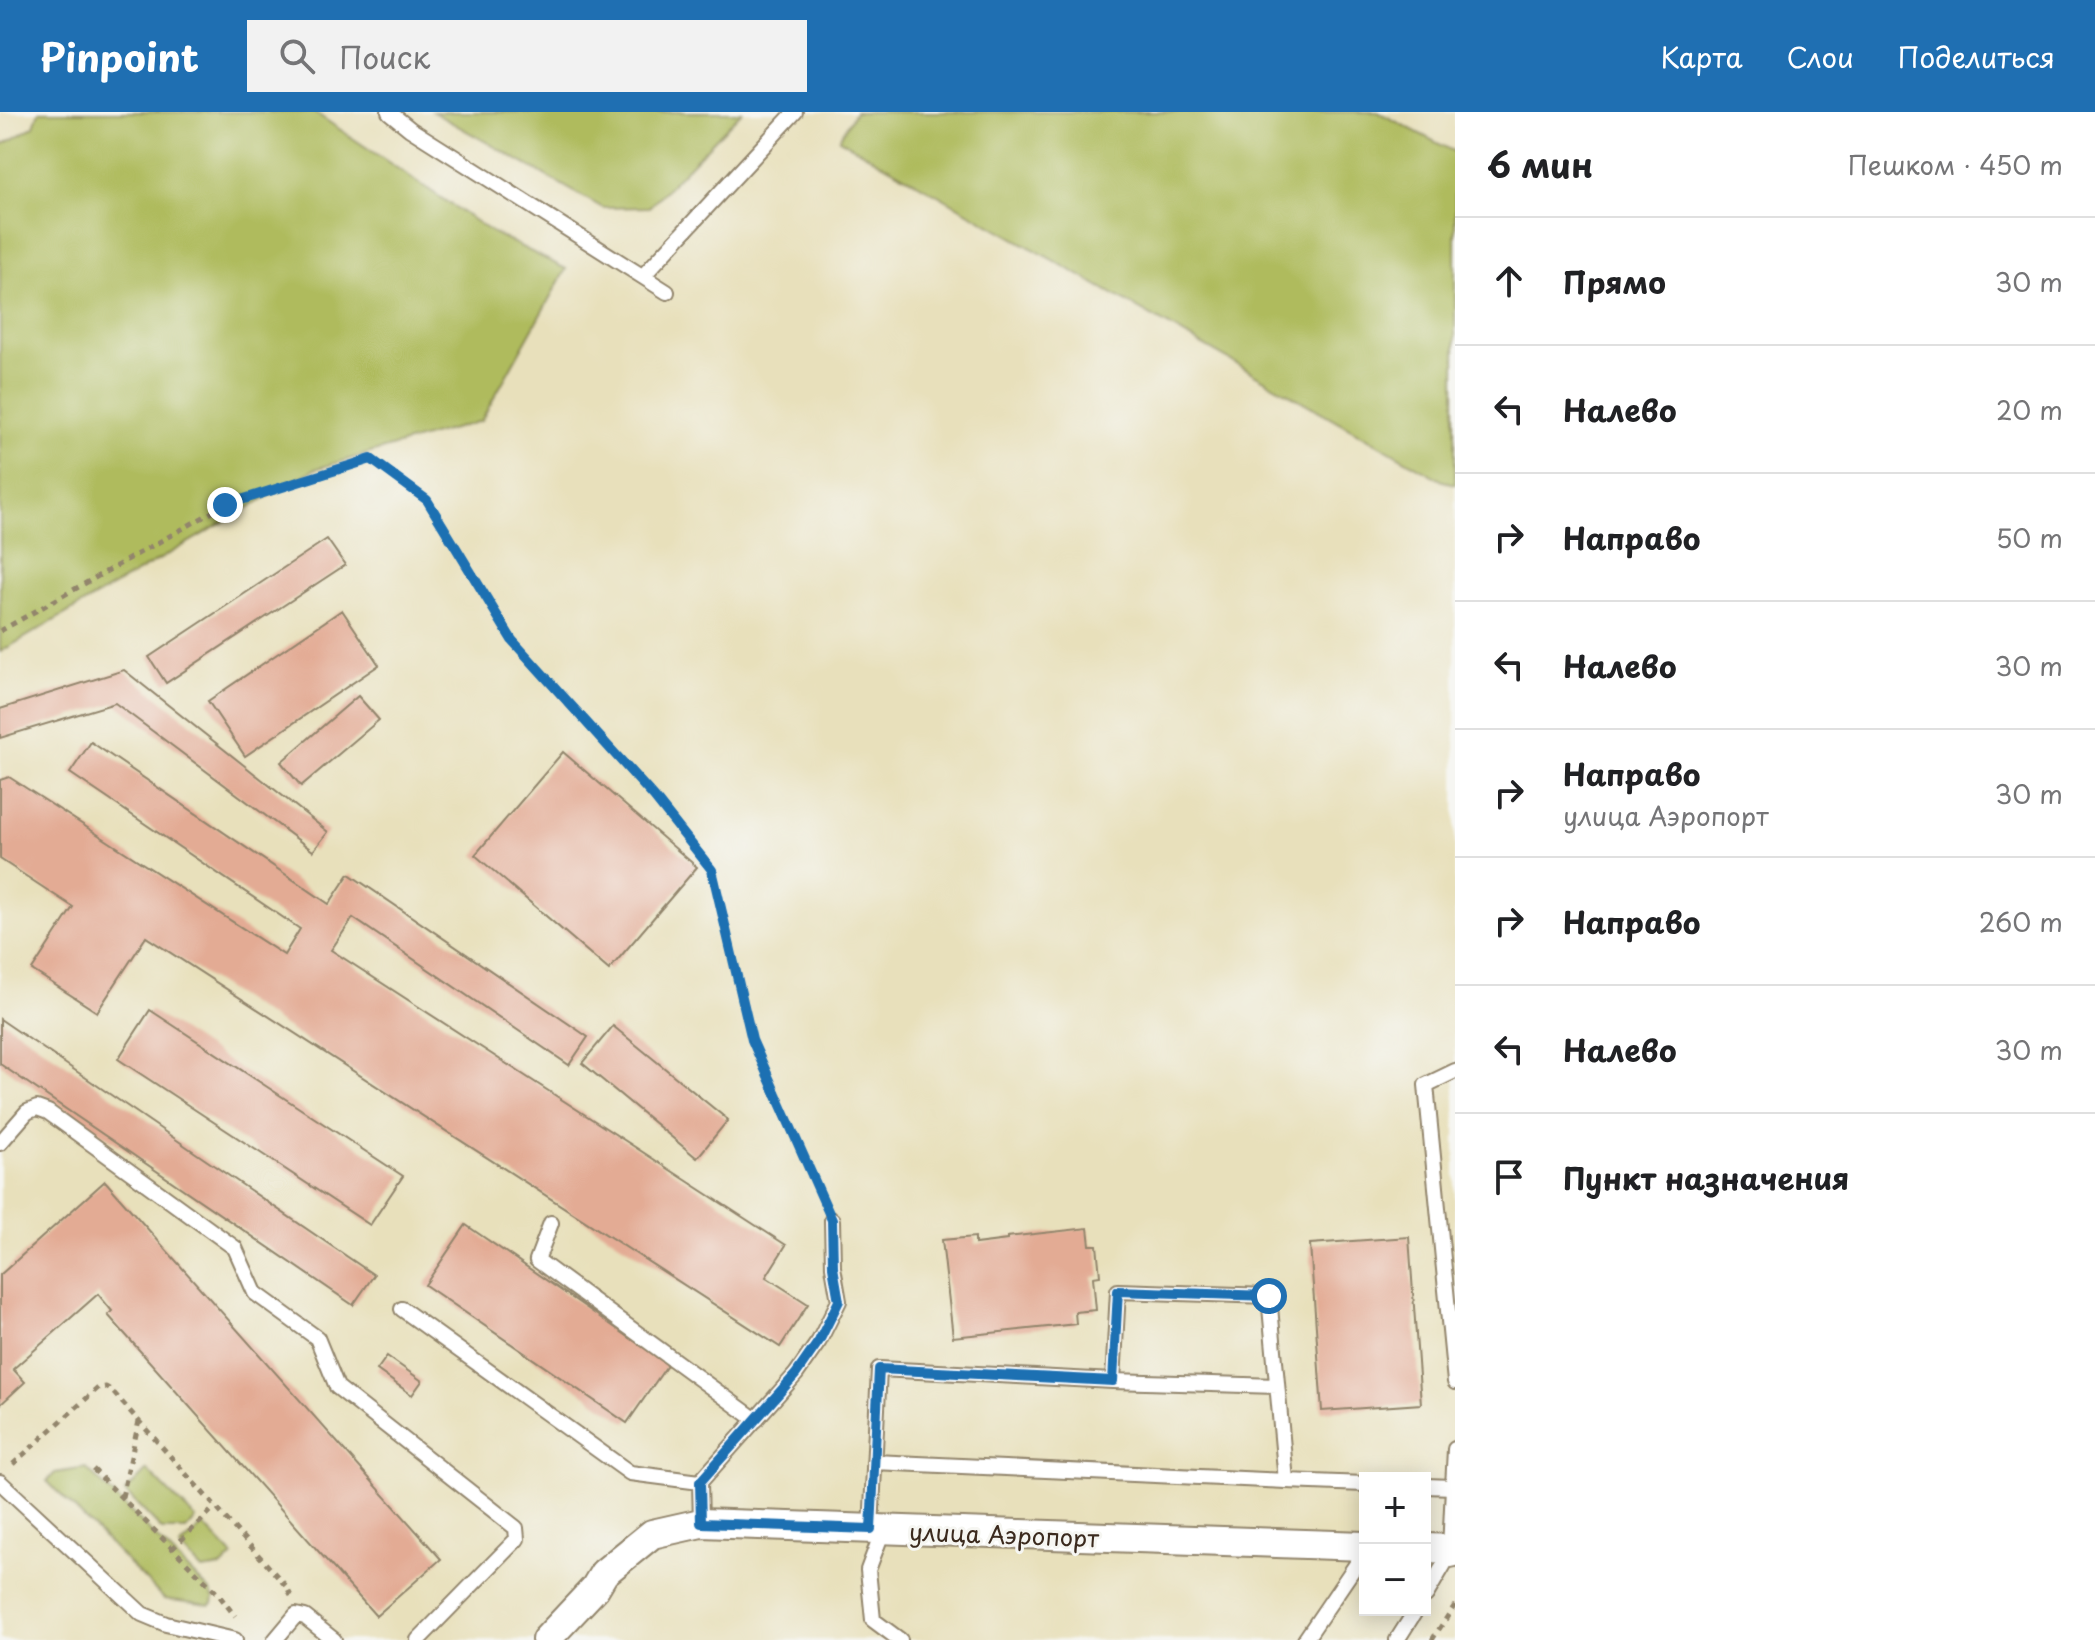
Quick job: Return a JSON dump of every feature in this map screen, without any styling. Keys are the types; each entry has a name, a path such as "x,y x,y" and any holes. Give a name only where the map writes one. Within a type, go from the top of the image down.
{"street":[{"name":"улица Аэропорт","path":"546,1640 595,1588 604,1573 652,1534 701,1523 1359,1546"}],"lane":[{"path":"389,112 410,129 667,292"},
{"path":"643,276 795,112"},
{"path":"1455,1071 1426,1085 1455,1382"},
{"path":"0,1143 27,1112 37,1108 48,1112 235,1248 255,1293 317,1338 337,1387 516,1528 517,1539 418,1640"},
{"path":"701,1523 700,1482 796,1374 819,1341 839,1301 833,1267 832,1220"},
{"path":"551,1223 537,1260 756,1420"},
{"path":"1113,1381 1118,1291 1269,1296 1286,1481"},
{"path":"402,1309 630,1473 700,1482"},
{"path":"900,1640 873,1620 868,1570 877,1529 874,1462 879,1369 1277,1386"},
{"path":"1431,1585 1446,1561 1455,1449"},
{"path":"874,1462 1359,1484"},
{"path":"0,1482 142,1614 166,1624 235,1640"},
{"path":"1431,1486 1453,1487"},
{"path":"1305,1640 1359,1560"},
{"path":"275,1640 291,1618 302,1615 334,1640"},
{"path":"1397,1640 1412,1616"}],"path":[{"path":"0,631 225,505 371,459 427,500 512,640 654,797 712,870 752,1040 832,1220"},
{"path":"9,1467 98,1388 106,1387 286,1586 302,1615"},
{"path":"122,1498 139,1421"},
{"path":"93,1469 218,1594 238,1620"},
{"path":"172,1549 215,1507"},
{"path":"1432,1640 1455,1605"}],"green space":[{"path":"39,112 314,112 493,233 566,269 481,421 315,469 0,652 0,140 4,144 34,126"},
{"path":"433,112 742,112 649,207 603,208"},
{"path":"855,112 1378,112 1455,152 1455,484 1443,481 839,139"},
{"path":"86,1468 210,1591 213,1603 164,1599 47,1481 55,1473"},
{"path":"147,1470 196,1519 186,1530 162,1530 125,1492"},
{"path":"203,1525 233,1556 222,1567 202,1570 180,1547"}],"building":[{"path":"327,539 345,565 166,683 149,657"},
{"path":"342,610 379,665 245,756 208,701"},
{"path":"124,670 328,832 313,851 115,703 0,738 0,709"},
{"path":"358,696 379,720 301,786 281,762"},
{"path":"91,742 329,904 349,874 588,1037 569,1065 353,918 331,950 786,1245 766,1277 808,1304 780,1347 146,937 97,1012 32,970 73,907 0,859 0,780 9,777 284,955 300,929 70,773"},
{"path":"563,752 697,867 609,970 475,855"},
{"path":"150,1010 403,1176 370,1225 118,1059"},
{"path":"0,1019 374,1275 353,1305 0,1064"},
{"path":"613,1026 728,1120 697,1158 582,1063"},
{"path":"105,1181 441,1559 376,1616 108,1315 112,1311 98,1294 13,1369 25,1382 0,1405 0,1275"},
{"path":"466,1225 668,1364 627,1423 425,1285"},
{"path":"1088,1228 1090,1245 1097,1245 1100,1276 1093,1277 1096,1310 1075,1312 1076,1324 953,1337 942,1240 975,1237 975,1244 1007,1240 1007,1237"},
{"path":"1409,1237 1421,1404 1322,1411 1310,1244"},
{"path":"387,1356 422,1381 412,1395 377,1370"}],"route":[{"path":"225,505 371,459 427,500 512,640 654,797 712,870 752,1040 832,1220 833,1267 839,1301 819,1341 796,1374 700,1482 701,1523 871,1529 879,1369 1113,1381 1118,1291 1269,1296"}]}
